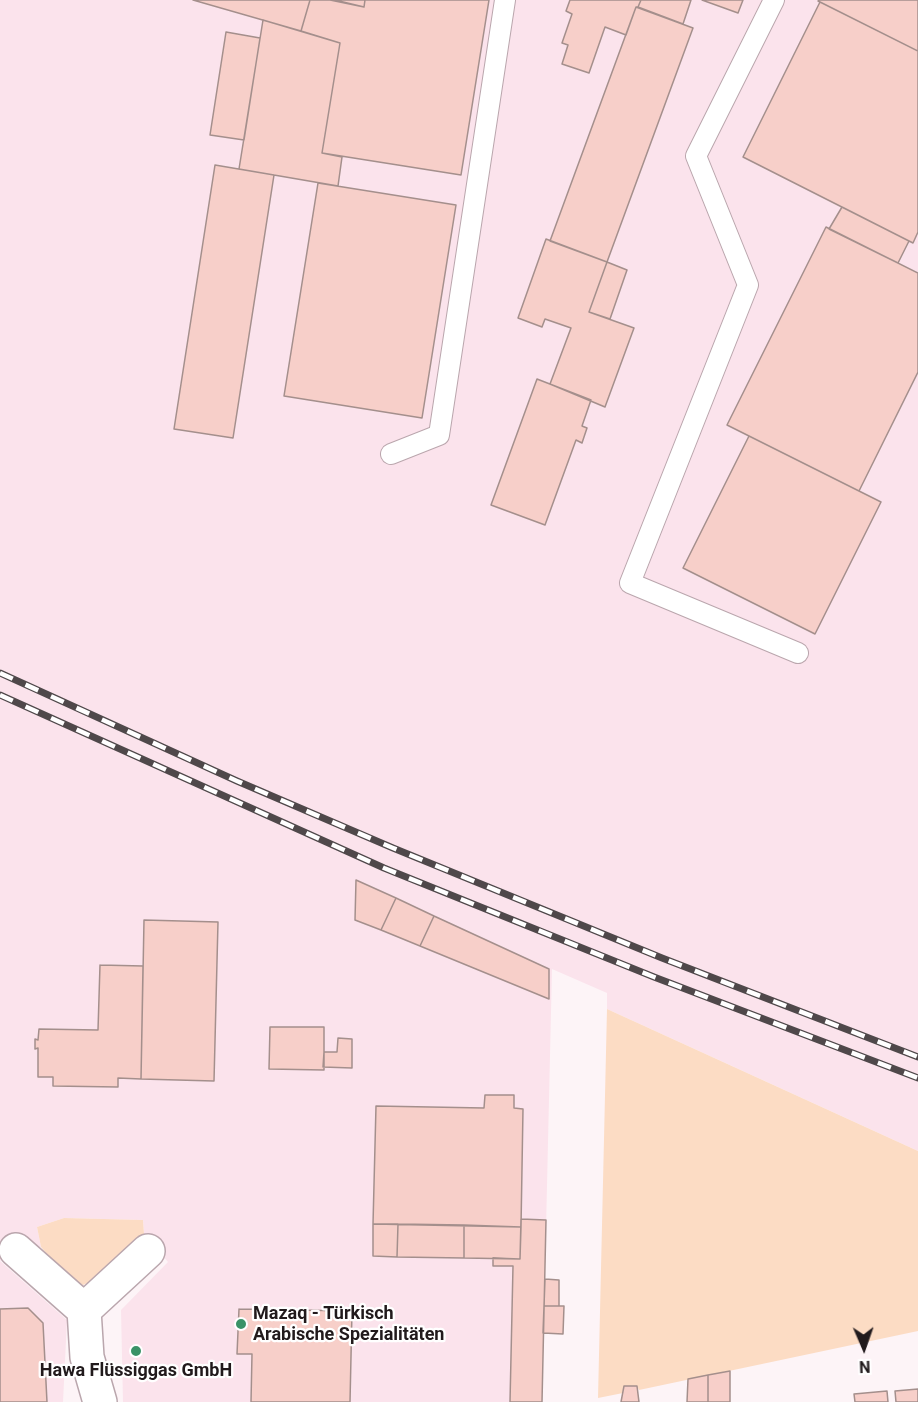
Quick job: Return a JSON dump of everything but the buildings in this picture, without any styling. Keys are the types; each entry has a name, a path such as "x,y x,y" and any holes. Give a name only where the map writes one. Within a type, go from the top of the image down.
{"street":[{"path":"16,1250 84,1310 87,1357 100,1402"},
{"path":"84,1310 148,1251"},
{"path":"77,1402 87,1357"}],"lane":[{"path":"391,454 439,435 505,0"},
{"path":"774,0 696,156 748,285 630,583 798,653"}],"shaded area":[{"path":"0,0 918,0 918,1151 607,1009 607,993 552,969 542,1402 123,1402 121,1310 168,1262 144,1234 143,1220 64,1218 37,1227 41,1247 14,1248 0,1261"},
{"path":"607,1009 918,1151 918,1331 639,1390 637,1386 624,1386 623,1393 598,1398"},
{"path":"64,1218 143,1220 144,1234 97,1279 83,1285 68,1279 41,1247 37,1227"},
{"path":"0,1261 67,1320 63,1402 0,1402"}],"railway":[{"path":"0,673 237,781 393,848 662,958 918,1057"},
{"path":"0,695 384,868 654,977 918,1078"}],"place":[{"name":"Mazaq - Türkisch Arabische Spezialitäten","path":"241,1324"},
{"name":"Hawa Flüssiggas GmbH","path":"136,1351"}]}
